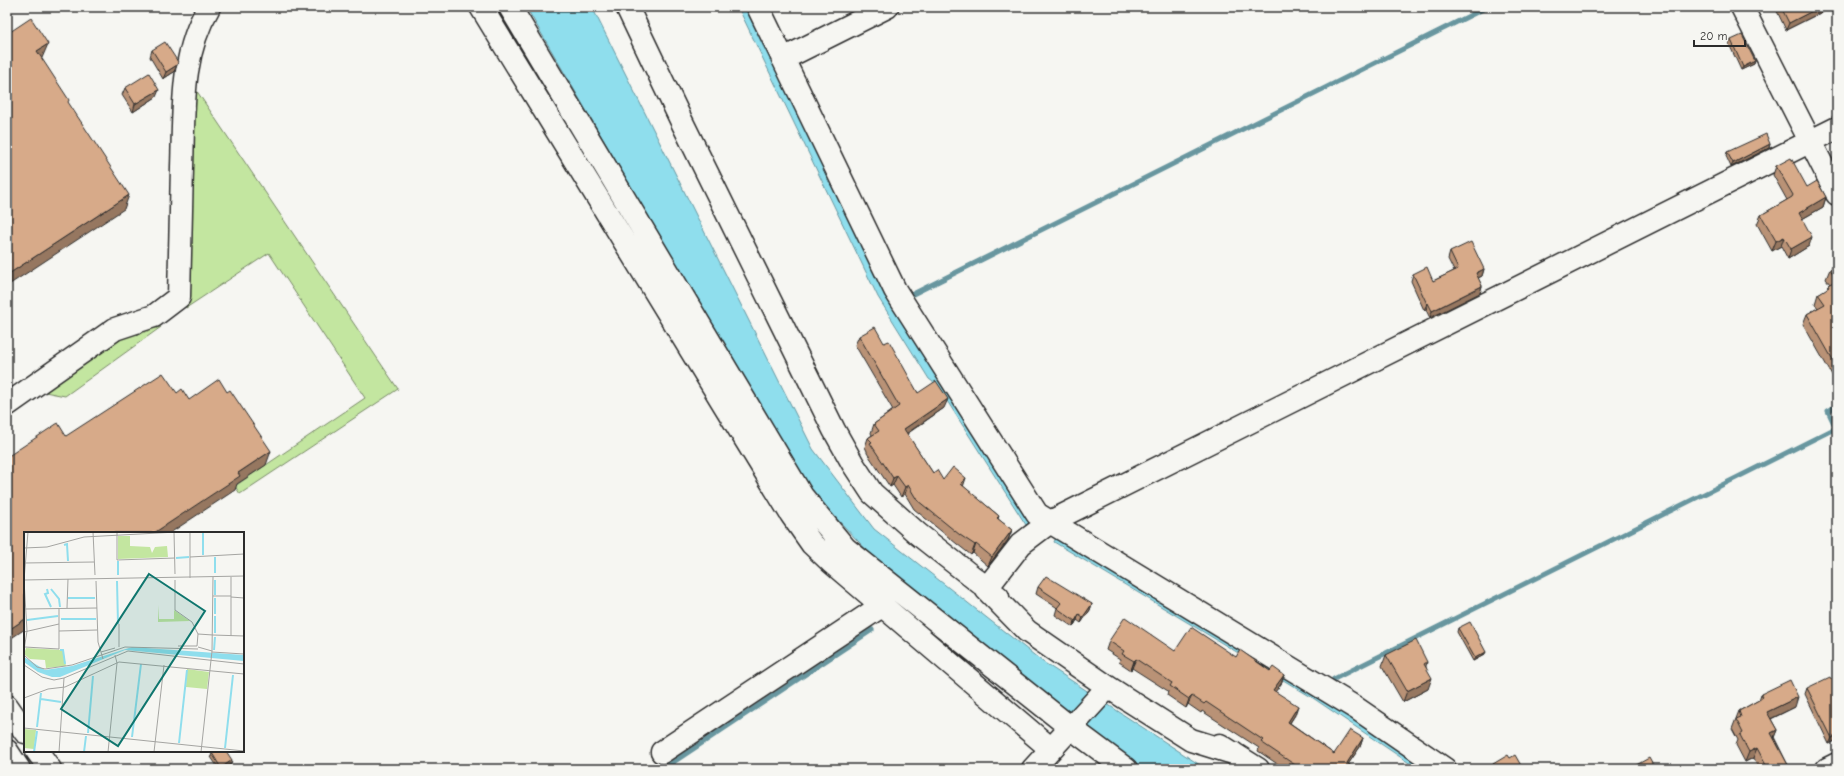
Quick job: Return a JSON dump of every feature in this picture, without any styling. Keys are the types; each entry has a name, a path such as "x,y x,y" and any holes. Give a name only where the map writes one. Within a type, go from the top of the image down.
{"main road":[{"path":"7,405 115,330 154,316 179,297 184,103 187,62 201,21 209,7"},
{"path":"481,7 790,514 812,544 830,562 1051,748"},
{"path":"510,7 802,496 845,548 1071,728 1126,769"},
{"path":"627,7 834,430 853,464 872,493 918,534 986,589 1258,769"},
{"path":"758,7 902,302 1037,514 1356,708 1445,769"},
{"path":"783,59 887,7"},
{"path":"1742,7 1837,194"},
{"path":"986,589 1021,544 1050,522 1837,128"},
{"path":"986,589 1027,631 1106,690 1191,740 1233,753"},
{"path":"662,752 884,606"},
{"path":"1033,769 1106,690"},
{"path":"7,706 24,731"},
{"path":"7,751 20,769"},
{"path":"38,752 50,769"},
{"path":"1827,769 1837,764"}],"green space":[{"path":"192,84 398,389 240,494 235,486 365,398 269,253 186,308"},
{"path":"161,327 65,396 40,391 122,335"}],"water":[{"path":"526,7 592,7 813,449 874,529 1043,662 1206,769 1144,769 1037,693 875,559 804,484"},
{"path":"738,7 747,7 1032,520 1026,525 937,385 929,379 878,297"},
{"path":"1057,535 1322,698 1428,769 1418,769 1313,698 1054,542"}],"building":[{"path":"1781,7 1820,7 1789,23"},
{"path":"31,18 48,44 37,51 69,100 68,102 129,195 7,275 7,34"},
{"path":"1742,35 1755,61 1743,67 1731,40"},
{"path":"165,42 178,62 177,65 166,72 152,50"},
{"path":"149,73 159,90 135,104 125,88"},
{"path":"1766,134 1770,144 1733,163 1727,152"},
{"path":"1791,158 1807,187 1817,181 1826,197 1799,213 1812,237 1791,249 1784,237 1776,241 1761,215 1792,197 1793,195 1776,166"},
{"path":"1471,242 1484,269 1476,273 1482,286 1432,311 1428,303 1427,304 1413,274 1427,267 1433,281 1458,269 1450,252"},
{"path":"1837,264 1837,280 1830,269"},
{"path":"1837,280 1837,367 1807,314 1825,304 1818,294 1829,287 1828,285"},
{"path":"875,327 884,343 889,341 918,393 936,381 948,399 904,429 933,473 937,470 943,480 953,467 966,478 961,484 999,516 997,518 1012,530 992,557 976,544 975,545 960,535 917,500 908,485 905,487 897,476 893,478 870,443 872,442 868,438 879,431 874,424 899,406 859,336"},
{"path":"163,373 177,393 182,389 189,400 219,379 227,392 230,390 271,451 238,473 240,476 156,532 24,532 24,620 7,631 7,457 58,423 66,436"},
{"path":"1046,576 1092,604 1083,617 1079,614 1075,621 1057,608 1061,603 1059,601 1038,587"},
{"path":"1125,617 1175,651 1191,627 1236,657 1240,650 1270,671 1273,667 1284,675 1273,690 1298,706 1288,722 1334,754 1350,730 1363,738 1347,763 1356,769 1301,769 1261,742 1263,740 1206,702 1204,704 1192,696 1189,699 1170,686 1172,683 1136,659 1134,661 1122,654 1124,651 1109,641"},
{"path":"1470,622 1486,652 1475,658 1458,628"},
{"path":"1416,640 1427,662 1424,664 1432,678 1407,691 1386,655"},
{"path":"1830,677 1831,679 1837,677 1837,735 1832,738 1807,688"},
{"path":"1790,680 1798,697 1767,712 1777,730 1771,733 1788,765 1782,769 1768,769 1757,748 1749,752 1740,735 1743,733 1736,719 1741,717 1739,711 1763,697 1761,694"},
{"path":"227,752 232,760 221,768 212,753"},
{"path":"1508,755 1510,758 1515,755 1523,769 1496,769 1493,764"},
{"path":"1649,758 1655,769 1629,769"},
{"path":"1403,765 1409,769 1400,769"}],"waterway":[{"path":"913,294 1487,7"},
{"path":"1334,679 1836,428 1828,411 1837,406"},
{"path":"663,769 872,630"}]}
